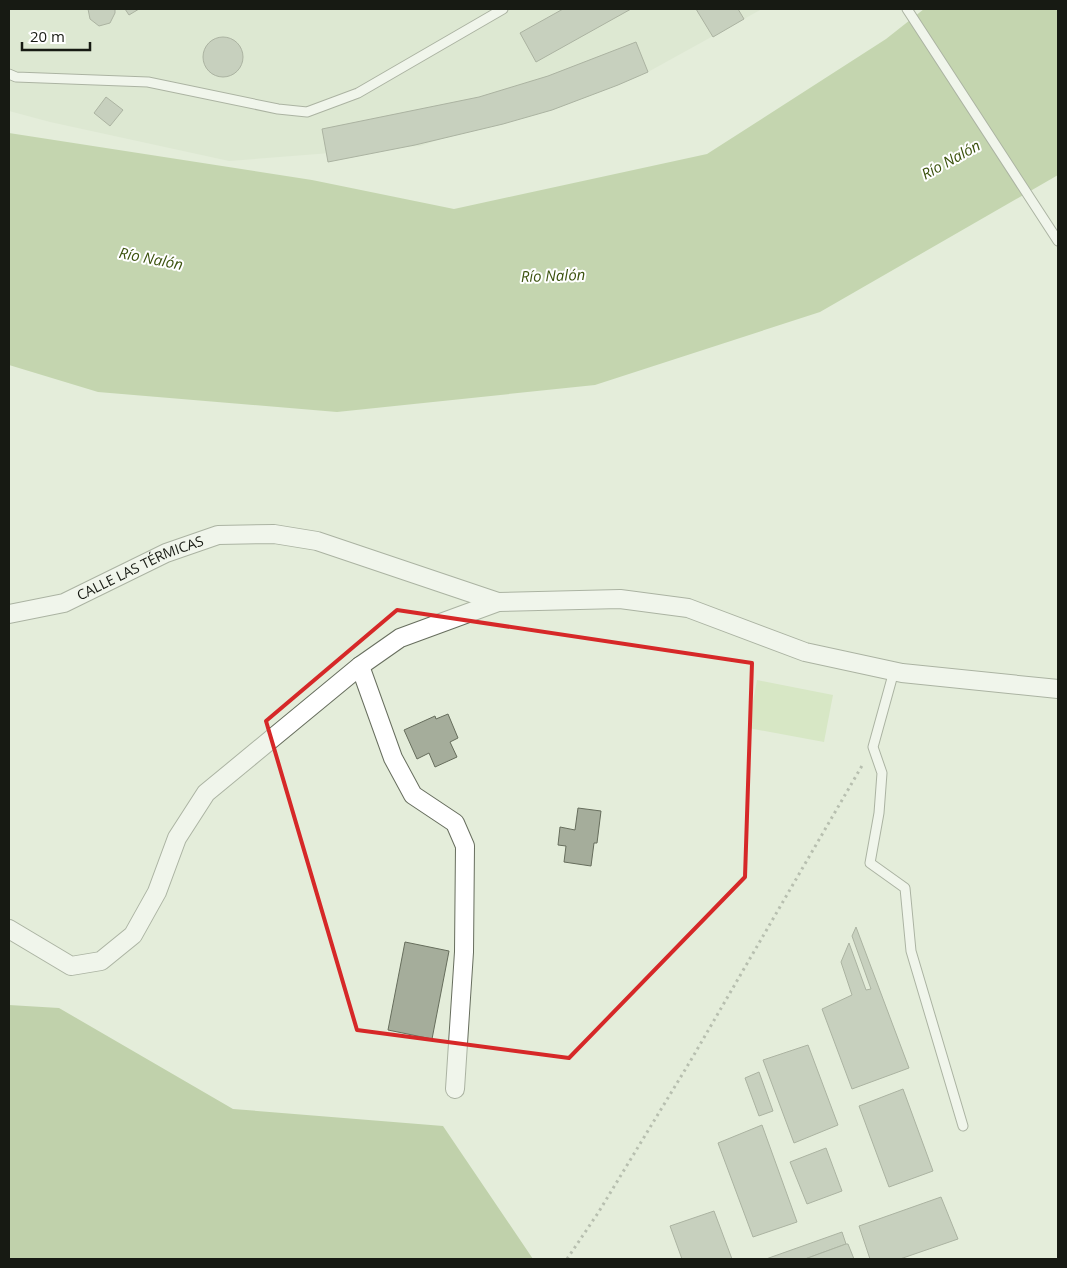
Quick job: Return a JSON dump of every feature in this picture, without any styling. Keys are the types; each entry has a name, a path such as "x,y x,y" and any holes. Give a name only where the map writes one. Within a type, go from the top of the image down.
{"street":[{"name":"CALLE LAS TÉRMICAS","path":"9,614 64,603 166,553 218,535 274,534 317,541 498,602"},
{"path":"9,929 71,966 101,961 132,935 157,892 177,838 206,793 360,666 400,638 498,602 620,600 688,608 805,652 894,671 1058,689"},
{"path":"360,666 394,758 413,795 455,823 465,846 464,952 455,1090"}],"lane":[{"path":"9,74 16,77 148,82 278,109 307,112 358,94 503,9"},
{"path":"907,9 1058,241"},
{"path":"894,671 873,747 882,773 879,813 870,863 904,888 911,951 963,1126"}],"path":[{"path":"567,1259 598,1213 691,1060 873,747"}],"highlighted area":[{"path":"397,610 752,663 745,877 569,1058 357,1030 266,721"}],"shaded area":[{"path":"9,9 762,9 648,72 420,146 229,161 50,122 9,111"},
{"path":"757,680 833,695 824,742 748,728"},
{"path":"9,1005 59,1008 233,1109 443,1126 533,1259 9,1259"}],"water":[{"name":"Río Nalón","path":"924,9 1058,9 1058,175 820,312 595,385 337,412 98,392 9,365 9,133 312,180 454,209 707,154 886,39"}],"building":[{"path":"88,9 115,9 115,13 110,23 99,26 90,19"},
{"path":"125,9 139,9 129,15"},
{"path":"563,9 631,9 536,62 520,33"},
{"path":"696,9 738,9 744,19 713,37"},
{"path":"223,37 237,43 243,57 237,71 223,77 209,71 203,57 209,43"},
{"path":"636,42 648,72 618,85 552,110 503,124 415,145 328,162 322,129 479,97 548,76"},
{"path":"106,97 123,110 110,126 94,113"},
{"path":"448,714 458,738 450,742 457,757 435,767 429,753 417,759 404,730 435,716 436,719"},
{"path":"578,808 601,811 597,843 594,843 591,866 564,862 566,846 558,845 560,827 575,830"},
{"path":"856,927 909,1068 852,1089 822,1009 852,995 841,962 849,943 866,990 871,989 852,936"},
{"path":"405,942 449,951 432,1039 388,1030"},
{"path":"808,1045 838,1125 794,1143 763,1060"},
{"path":"759,1072 773,1111 759,1116 745,1078"},
{"path":"903,1089 933,1171 889,1187 859,1106"},
{"path":"762,1125 797,1222 753,1237 718,1143"},
{"path":"826,1148 842,1191 807,1204 790,1162"},
{"path":"941,1197 958,1239 900,1259 870,1259 859,1226"},
{"path":"714,1211 732,1259 682,1259 670,1226"},
{"path":"842,1232 846,1244 805,1259 766,1259"},
{"path":"848,1244 854,1259 805,1259"}]}
